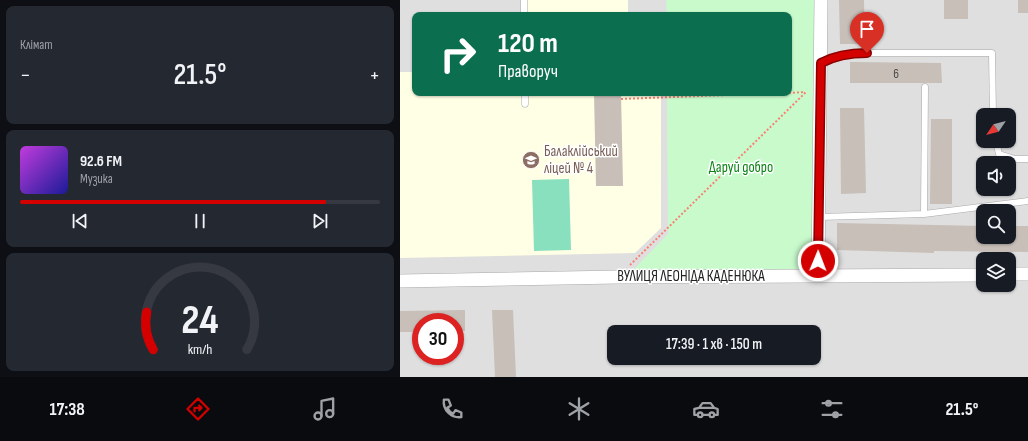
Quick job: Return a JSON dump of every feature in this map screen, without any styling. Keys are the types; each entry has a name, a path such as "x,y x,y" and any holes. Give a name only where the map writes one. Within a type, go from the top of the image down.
{"street":[{"path":"818,275 821,0"},
{"name":"ВУЛИЦЯ ЛЕОНІДА КАДЕНЮКА","path":"400,281 618,277 976,274"},
{"path":"1016,274 1028,274"}],"lane":[{"path":"524,0 524,12"},
{"path":"821,63 835,56 851,53 992,54 993,108"},
{"path":"924,214 925,88"},
{"path":"525,96 525,104"},
{"path":"998,148 999,154 1015,160 1028,159"},
{"path":"819,217 924,214 1028,201"}],"path":[{"path":"792,93 820,91"},
{"path":"618,277 806,92"},
{"path":"621,99 700,96"}],"shaded area":[{"path":"400,0 1028,0 1028,377 400,377"},
{"path":"527,0 628,0 628,12 527,12"},
{"name":"Балаклійський ліцей № 4","path":"400,72 412,72 412,96 661,96 661,228 635,253 400,258"}],"green space":[{"name":"Даруй добро","path":"666,0 815,0 813,271 630,273 668,234 667,96 792,96 792,12 667,12"},
{"path":"569,179 571,250 534,251 532,180"}],"building":[{"path":"839,0 864,0 865,44 840,44"},
{"path":"944,0 968,0 968,19 944,19"},
{"path":"1018,0 1028,0 1028,13 1018,13"},
{"path":"850,62 941,63 942,83 850,83"},
{"path":"594,96 621,96 623,186 596,186"},
{"path":"840,108 864,108 866,193 841,194"},
{"path":"931,119 952,119 952,204 930,204"},
{"path":"837,223 976,226 976,244 1016,244 1016,226 1028,226 1028,252 934,251 934,253 837,250"},
{"path":"465,310 465,331 464,313 412,313 412,332 400,332 400,311"},
{"path":"492,310 513,310 516,377 495,377"}],"place":[{"name":"Балаклійський ліцей № 4","path":"531,160"}],"route":[{"path":"818,261 821,63 835,56 851,53 867,53"}]}
